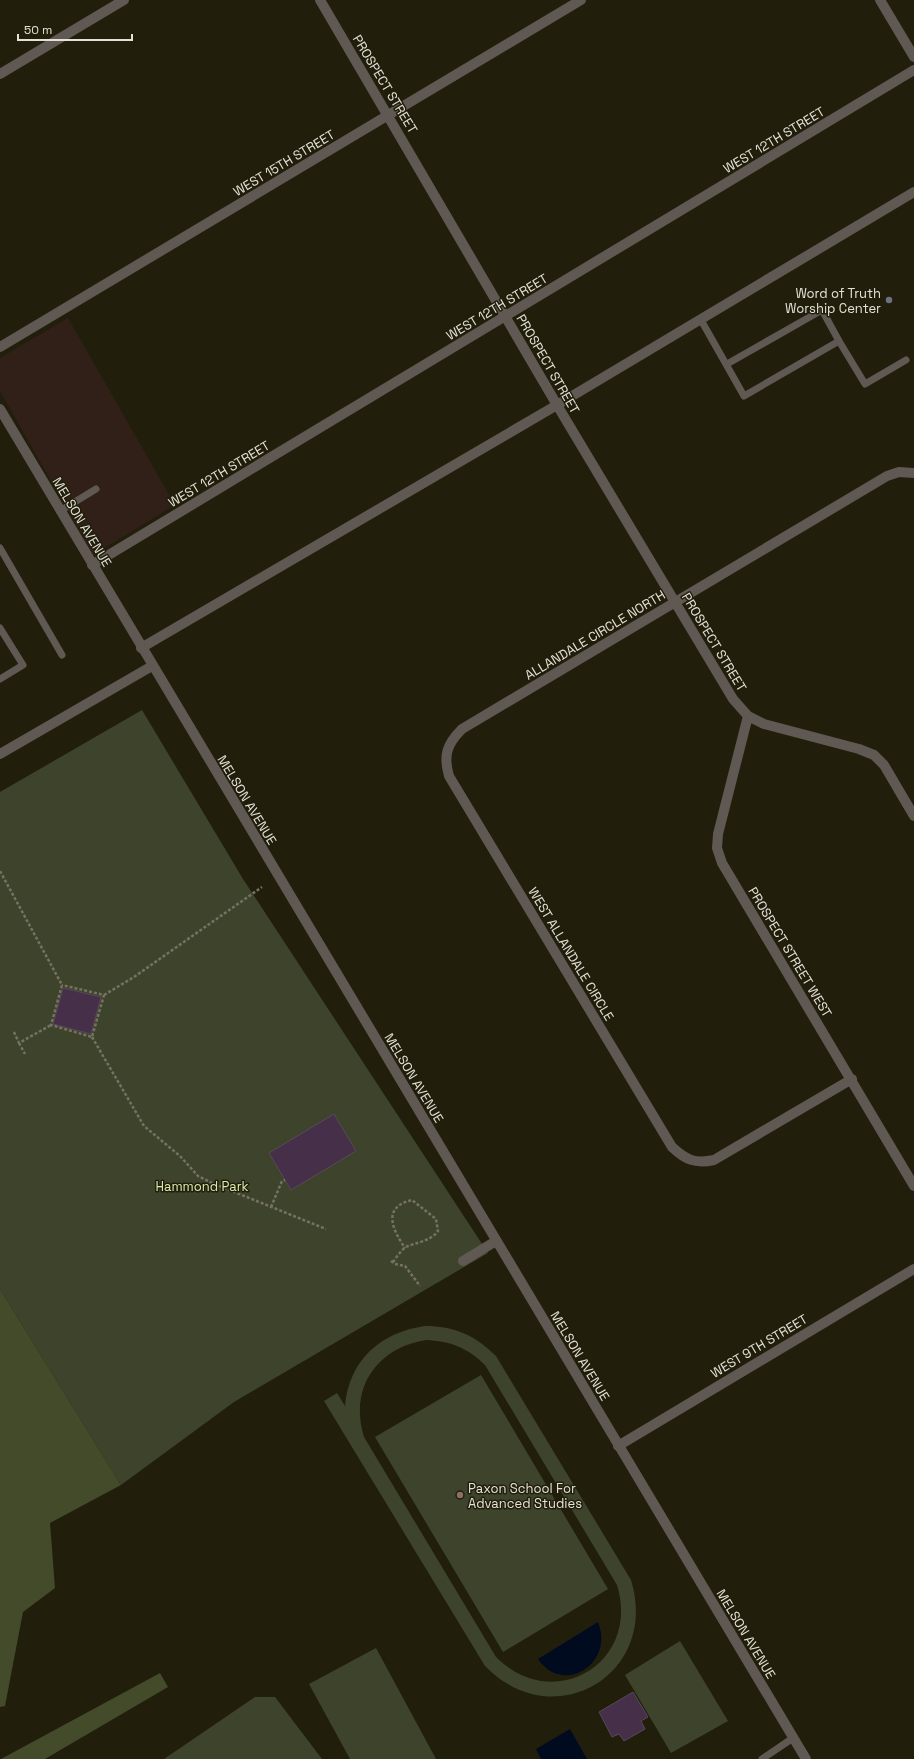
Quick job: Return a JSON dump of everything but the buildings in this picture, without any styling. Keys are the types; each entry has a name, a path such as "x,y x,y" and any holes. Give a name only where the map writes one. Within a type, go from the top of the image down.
{"street":[{"path":"0,74 124,0"},
{"name":"PROSPECT STREET","path":"320,0 557,405 733,699 748,716"},
{"name":"WEST 15TH STREET","path":"0,347 581,0"},
{"path":"880,0 914,57"},
{"name":"WEST 12TH STREET","path":"92,565 914,70"},
{"path":"141,648 557,405 914,192"},
{"name":"MELSON AVENUE","path":"0,409 141,648 806,1759"},
{"name":"ALLANDALE CIRCLE NORTH","path":"446,751 453,738 462,729 887,476 899,472 913,472"},
{"path":"0,754 152,666"},
{"path":"748,716 764,724 782,730 860,749 874,755 884,765 914,816"},
{"name":"PROSPECT STREET WEST","path":"748,716 718,834 717,848 722,863 852,1079 914,1186"},
{"name":"WEST ALLANDALE CIRCLE","path":"446,751 446,764 449,776 672,1147 681,1155 690,1160 701,1162 714,1160 852,1079"},
{"path":"463,1261 496,1241"},
{"name":"WEST 9TH STREET","path":"618,1446 914,1269"}],"lane":[{"path":"727,364 822,310 865,384 906,360"},
{"path":"700,320 727,364 744,396 839,341"},
{"path":"60,511 96,489"},
{"path":"0,548 62,655"},
{"path":"0,628 23,665 0,679"},
{"path":"762,1759 794,1738"}],"path":[{"path":"0,871 62,985 51,1025 19,1043"},
{"path":"92,1037 104,995 134,977 262,887"},
{"path":"62,985 104,995"},
{"path":"51,1025 92,1037 144,1126 180,1156 198,1176 326,1229"},
{"path":"14,1032 25,1054"},
{"path":"270,1207 282,1181 285,1180"},
{"path":"405,1248 393,1227 391,1220 393,1213 400,1204 412,1200 436,1219 438,1231 435,1236 405,1248 392,1262 405,1266 420,1286"}],"shaded area":[{"path":"68,318 175,505 93,555 0,391 0,358"}],"green space":[{"name":"Hammond Park","path":"142,710 243,879 488,1253 234,1402 121,1485 0,1289 0,792"},
{"path":"0,1289 121,1485 50,1523 55,1588 23,1612 5,1706 0,1707"},
{"path":"425,1326 436,1326 455,1330 480,1342 496,1356 631,1580 636,1614 630,1643 616,1667 595,1685 569,1695 541,1696 512,1687 485,1666 324,1401 337,1393 345,1406 353,1375 360,1362 381,1342 409,1329","holes":["426,1340 458,1346 472,1354 485,1365 617,1585 621,1613 616,1637 605,1657 587,1672 566,1680 543,1681 519,1674 496,1657 364,1437 360,1419 360,1403 364,1387 371,1374 380,1362 393,1352 408,1344"]},
{"path":"481,1375 608,1589 503,1652 375,1437"},
{"path":"680,1641 728,1721 671,1753 625,1675"},
{"path":"376,1648 436,1759 350,1759 309,1684"},
{"path":"160,1673 168,1687 45,1759 1,1759"},
{"path":"255,1697 275,1697 322,1759 164,1759"}],"water":[{"path":"598,1622 601,1637 599,1651 593,1662 584,1670 572,1675 560,1675 548,1670 538,1659"},
{"path":"570,1729 587,1759 541,1759 536,1749"}],"place":[{"name":"Word of Truth Worship Center","path":"889,300"},
{"name":"Paxon School For Advanced Studies","path":"460,1495"}]}
